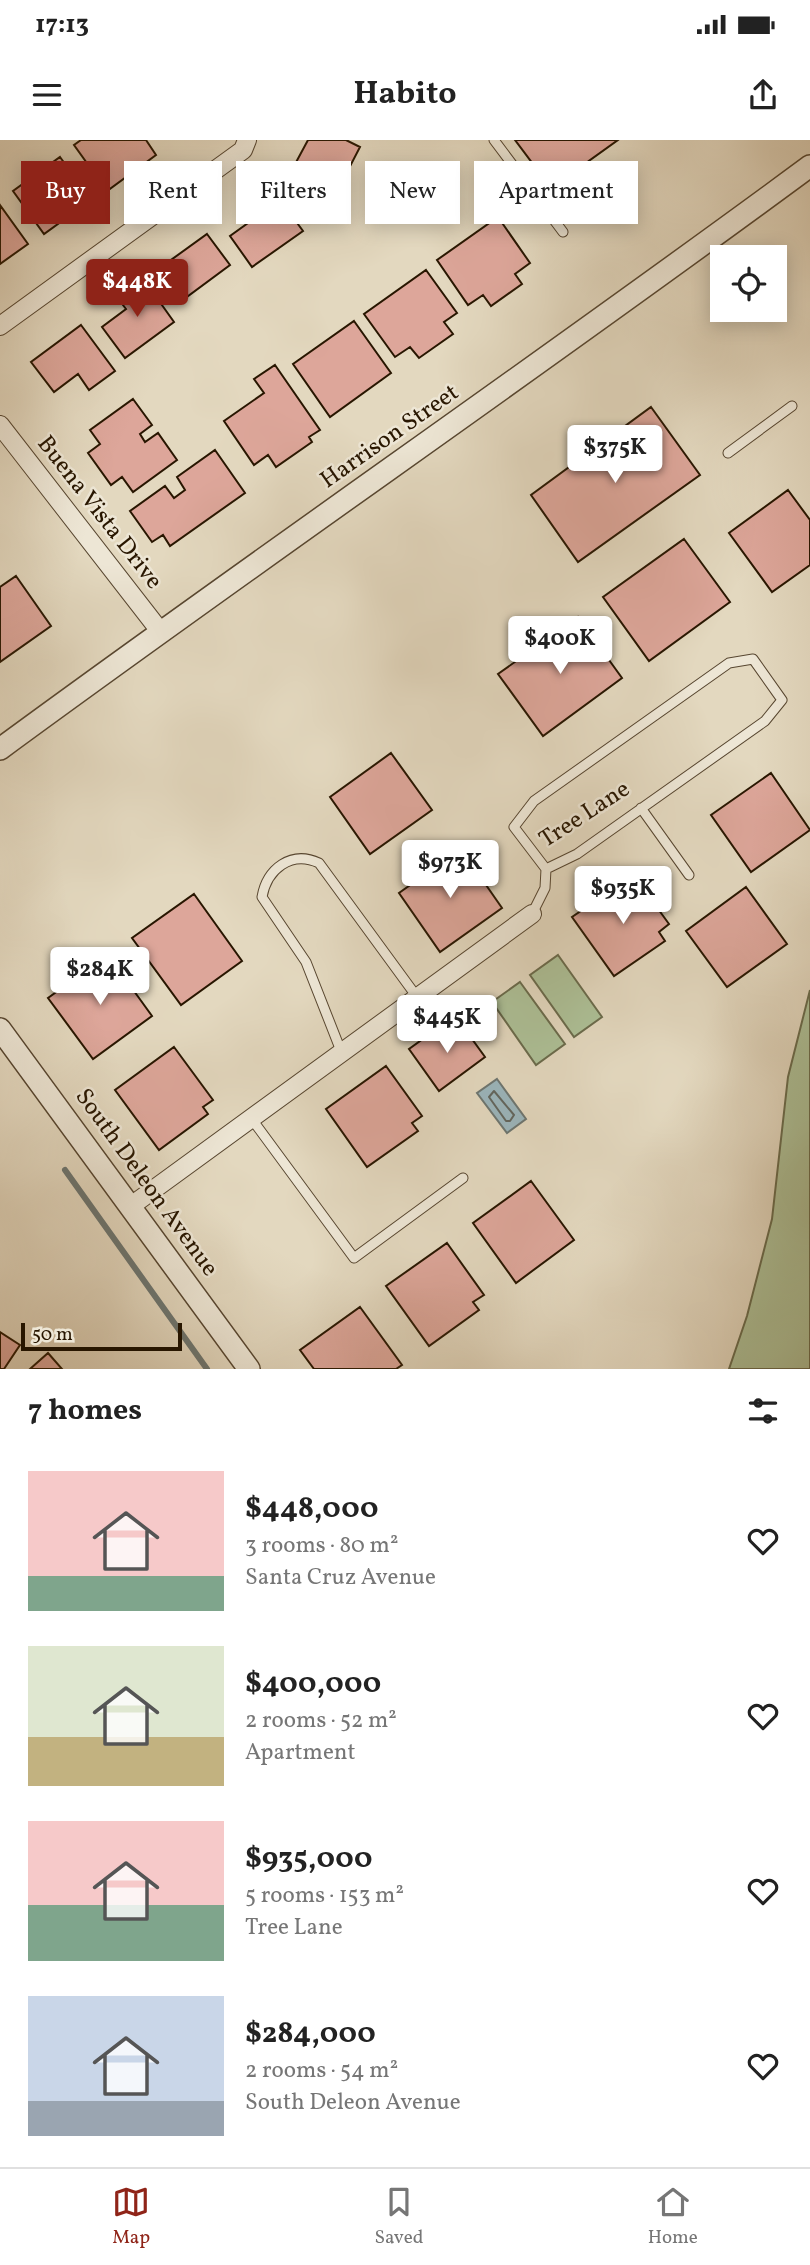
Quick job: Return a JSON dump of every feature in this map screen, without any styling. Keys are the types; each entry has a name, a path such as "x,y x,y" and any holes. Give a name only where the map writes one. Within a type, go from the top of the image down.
{"street":[{"path":"0,326 243,150 247,140"},
{"name":"Harrison Street","path":"0,749 160,631 608,315 810,166"},
{"name":"Buena Vista Drive","path":"0,425 160,631"},
{"name":"Tree Lane","path":"131,1206 532,914"},
{"name":"South Deleon Avenue","path":"0,1029 249,1369"}],"lane":[{"path":"494,140 563,232"},
{"path":"728,453 792,406"},
{"name":"Tree Lane","path":"532,914 545,888 546,869 514,828 534,801 729,663 753,659 782,700 765,721 577,854 546,869"},
{"path":"641,808 690,875"},
{"path":"341,1051 306,962 262,897 264,884 282,863 295,858 309,858 319,863 417,998"},
{"path":"251,1118 354,1258 463,1178"}],"green space":[{"path":"558,955 602,1017 574,1037 530,975"},
{"path":"520,982 565,1044 536,1065 492,1002"},
{"path":"810,990 810,1369 729,1369 747,1316 772,1219 788,1077"}],"water":[{"path":"497,1079 526,1119 507,1133 477,1093"}],"building":[{"path":"81,140 146,140 156,155 148,161 124,161 124,179 110,189 110,161 85,161 74,145"},
{"path":"308,140 346,140 360,147 351,164 351,161 297,161"},
{"path":"515,140 618,140 589,161 531,161"},
{"path":"21,185 21,202 13,191"},
{"path":"0,205 28,244 0,264"},
{"path":"37,224 58,224 44,234"},
{"path":"247,224 298,224 303,231 252,267 230,236"},
{"path":"488,224 503,224 530,263 515,274 522,284 491,306 483,295 468,305 437,260"},
{"path":"207,234 230,265 180,302 157,270"},
{"path":"426,270 457,313 444,322 453,334 419,358 410,347 395,357 364,314"},
{"path":"142,277 174,322 125,358 102,327 126,309 116,296"},
{"path":"354,321 391,373 330,417 293,364"},
{"path":"81,325 115,371 89,390 78,374 54,392 31,362"},
{"path":"275,365 320,430 309,437 312,442 276,467 268,455 254,465 224,421 264,393 254,379"},
{"path":"133,399 152,425 140,434 145,442 158,433 177,460 133,492 122,477 111,485 88,453 100,444 90,430"},
{"path":"651,407 700,475 578,562 531,495"},
{"path":"215,450 245,493 170,546 163,535 152,542 130,511 165,486 174,498 185,490 177,477"},
{"path":"788,490 810,520 810,565 772,592 729,533"},
{"path":"684,539 730,602 649,661 603,597"},
{"path":"16,576 51,626 0,662 0,587"},
{"path":"578,617 622,678 543,736 498,674"},
{"path":"391,753 432,810 370,854 330,797"},
{"path":"771,773 810,830 751,872 711,815"},
{"path":"461,849 502,908 440,952 399,893"},
{"path":"637,880 669,924 659,932 665,941 614,976 572,917 622,883 625,888"},
{"path":"746,887 787,944 727,987 686,931"},
{"path":"194,894 242,961 181,1005 132,938"},
{"path":"108,955 152,1016 93,1059 48,998"},
{"path":"448,1021 457,1033 464,1028 485,1057 439,1091 409,1049"},
{"path":"174,1047 213,1100 203,1107 208,1114 159,1150 115,1090"},
{"path":"386,1066 422,1116 412,1123 418,1131 367,1167 326,1109"},
{"path":"531,1181 574,1240 516,1283 473,1223"},
{"path":"447,1243 484,1295 473,1302 479,1310 429,1346 386,1286"},
{"path":"360,1307 402,1365 396,1369 314,1369 300,1350"},
{"path":"0,1332 20,1345 4,1369 0,1369"},
{"path":"48,1353 62,1369 30,1369"}],"waterway":[{"path":"65,1170 207,1369"}]}
